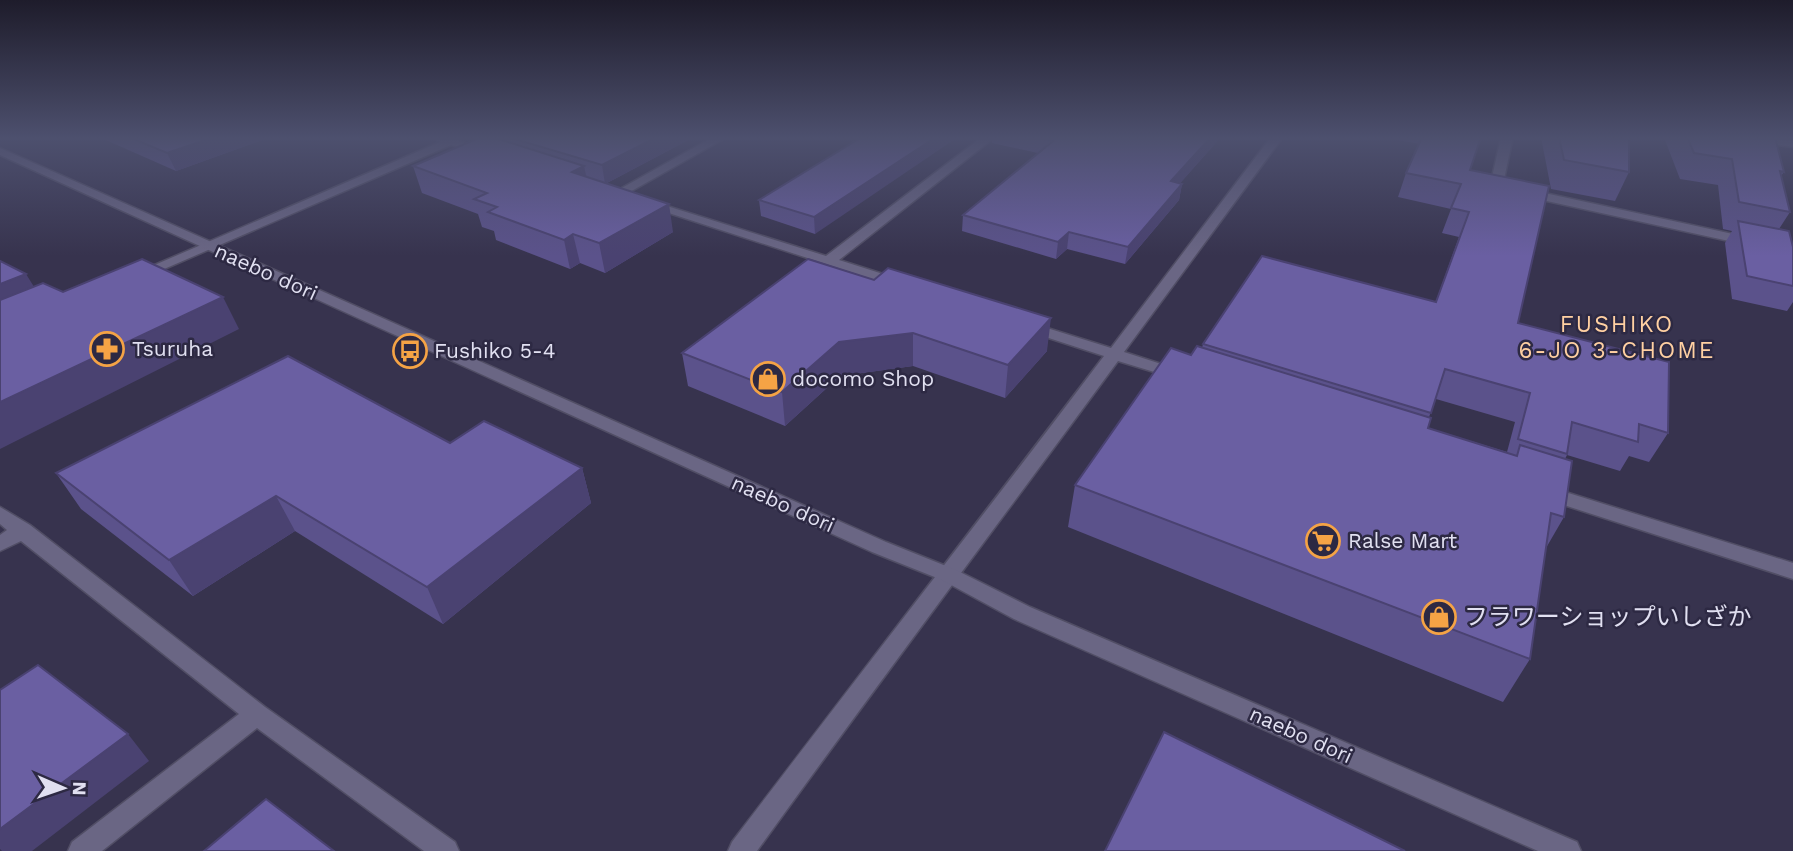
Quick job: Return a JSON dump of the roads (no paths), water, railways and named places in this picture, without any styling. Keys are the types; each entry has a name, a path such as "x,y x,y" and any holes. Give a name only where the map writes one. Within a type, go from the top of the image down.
{"street":[{"name":"naebo dori","path":"57,177 879,547 949,575 1022,613 1568,851"},
{"path":"120,283 363,177"},
{"path":"642,177 611,192 919,291"},
{"path":"829,261 938,177"},
{"path":"741,851 907,626 949,575 1248,177"},
{"path":"1498,177 1496,186 1793,251"},
{"path":"1010,320 1194,380"},
{"path":"1527,486 1793,571"},
{"path":"0,514 257,713 446,851"},
{"path":"0,544 23,530"},
{"path":"81,851 257,713"}],"place":[{"name":"Tsuruha","path":"107,349"},
{"name":"Fushiko 5-4","path":"410,351"},
{"name":"docomo Shop","path":"768,379"},
{"name":"Ralse Mart","path":"1323,541"},
{"name":"フラワーショップいしざか","path":"1439,617"}],"district":[{"name":"FUSHIKO 6-JO 3-CHOME","path":"1617,337"}]}
